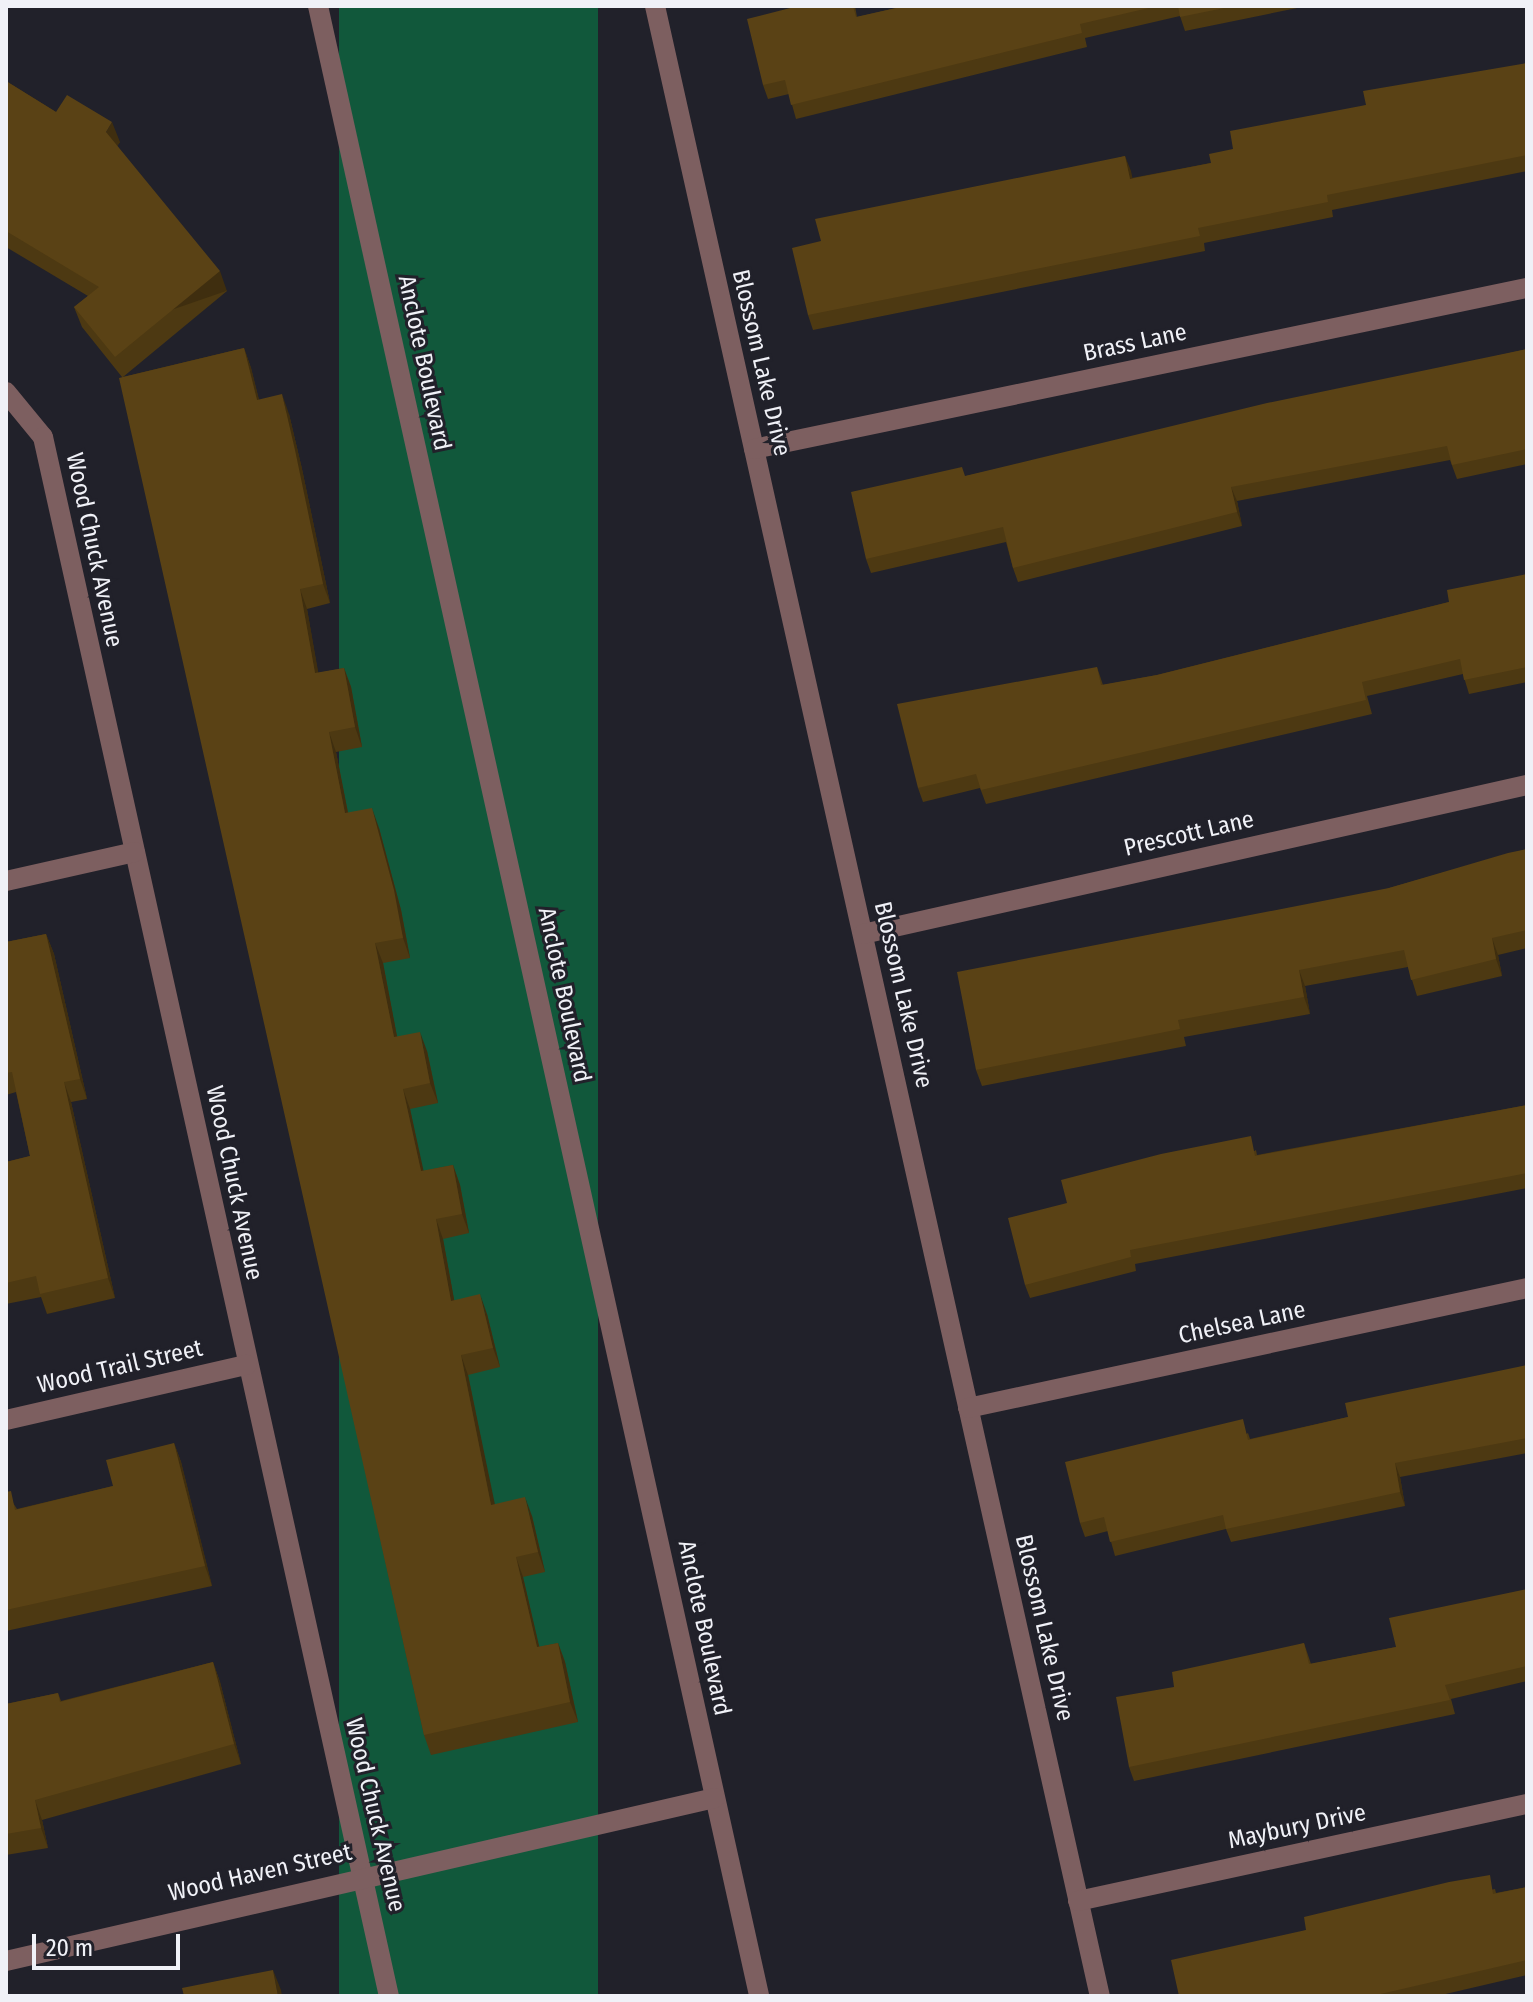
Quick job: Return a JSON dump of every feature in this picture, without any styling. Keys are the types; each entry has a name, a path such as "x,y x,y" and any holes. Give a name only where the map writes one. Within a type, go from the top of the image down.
{"street":[{"name":"Anclote Boulevard","path":"318,6 759,1996"},
{"name":"Blossom Lake Drive","path":"655,6 1100,1996"},
{"name":"Brass Lane","path":"754,449 1527,288"},
{"name":"Wood Chuck Avenue","path":"6,392 43,437 389,1996"},
{"name":"Prescott Lane","path":"863,934 1527,785"},
{"path":"6,881 135,852"},
{"name":"Chelsea Lane","path":"968,1408 1527,1288"},
{"name":"Wood Trail Street","path":"6,1420 247,1365"},
{"name":"Wood Haven Street","path":"6,1961 363,1876 715,1798"},
{"name":"Maybury Drive","path":"1078,1901 1527,1804"}],"green space":[{"path":"339,6 598,6 598,1996 339,1996"}],"building":[{"path":"798,6 853,6 856,17 905,6 1157,6 1080,24 1082,33 791,105 785,80 763,85 747,19"},
{"path":"1178,6 1234,6 1180,17"},
{"path":"1527,63 1527,155 1327,195 1328,202 1198,228 1200,236 808,315 792,248 821,241 815,219 1125,156 1130,179 1211,163 1209,154 1233,149 1230,131 1366,105 1363,91"},
{"path":"6,81 56,112 67,95 112,122 106,132 220,271 115,357 74,307 99,287 6,231"},
{"path":"244,348 257,400 282,394 295,450 323,584 300,589 315,673 344,668 355,727 329,732 345,813 372,808 394,890 403,938 375,943 394,1037 420,1032 430,1083 403,1089 421,1171 453,1165 462,1214 436,1219 451,1301 480,1294 493,1348 461,1355 491,1505 525,1497 538,1552 516,1557 537,1647 558,1643 570,1702 424,1735 119,378"},
{"path":"1527,349 1527,449 1452,465 1447,446 1231,487 1237,512 1013,568 1003,527 866,559 851,492 962,467 965,476 1267,403"},
{"path":"1527,574 1527,667 1464,680 1460,659 1362,682 1366,700 981,790 976,774 918,788 897,704 1097,667 1101,685 1157,675 1449,602 1447,590"},
{"path":"1527,849 1527,930 1492,938 1496,959 1411,980 1404,950 1299,970 1304,997 1178,1020 1180,1029 976,1070 957,972 1389,888"},
{"path":"46,934 80,1079 64,1082 108,1278 40,1294 36,1276 6,1283 6,1162 30,1156 12,1072 6,1073 6,942"},
{"path":"1527,1105 1527,1173 1130,1250 1131,1257 1025,1285 1008,1218 1067,1203 1061,1180 1161,1154 1251,1136 1255,1156"},
{"path":"1527,1365 1527,1438 1395,1463 1400,1492 1226,1529 1223,1515 1110,1542 1104,1517 1080,1523 1065,1462 1243,1419 1248,1440 1348,1417 1345,1403"},
{"path":"174,1443 205,1566 6,1610 6,1492 11,1491 15,1510 113,1486 106,1460"},
{"path":"1527,1589 1527,1666 1445,1685 1450,1700 1129,1767 1116,1697 1174,1687 1172,1672 1304,1643 1309,1664 1396,1647 1389,1618"},
{"path":"213,1662 234,1744 35,1800 41,1828 6,1834 6,1704 58,1693 60,1702"},
{"path":"1490,1875 1493,1894 1527,1887 1527,1960 1372,1996 1179,1996 1171,1960 1306,1930 1304,1917"},
{"path":"273,1970 278,1996 184,1996 182,1988"}]}
